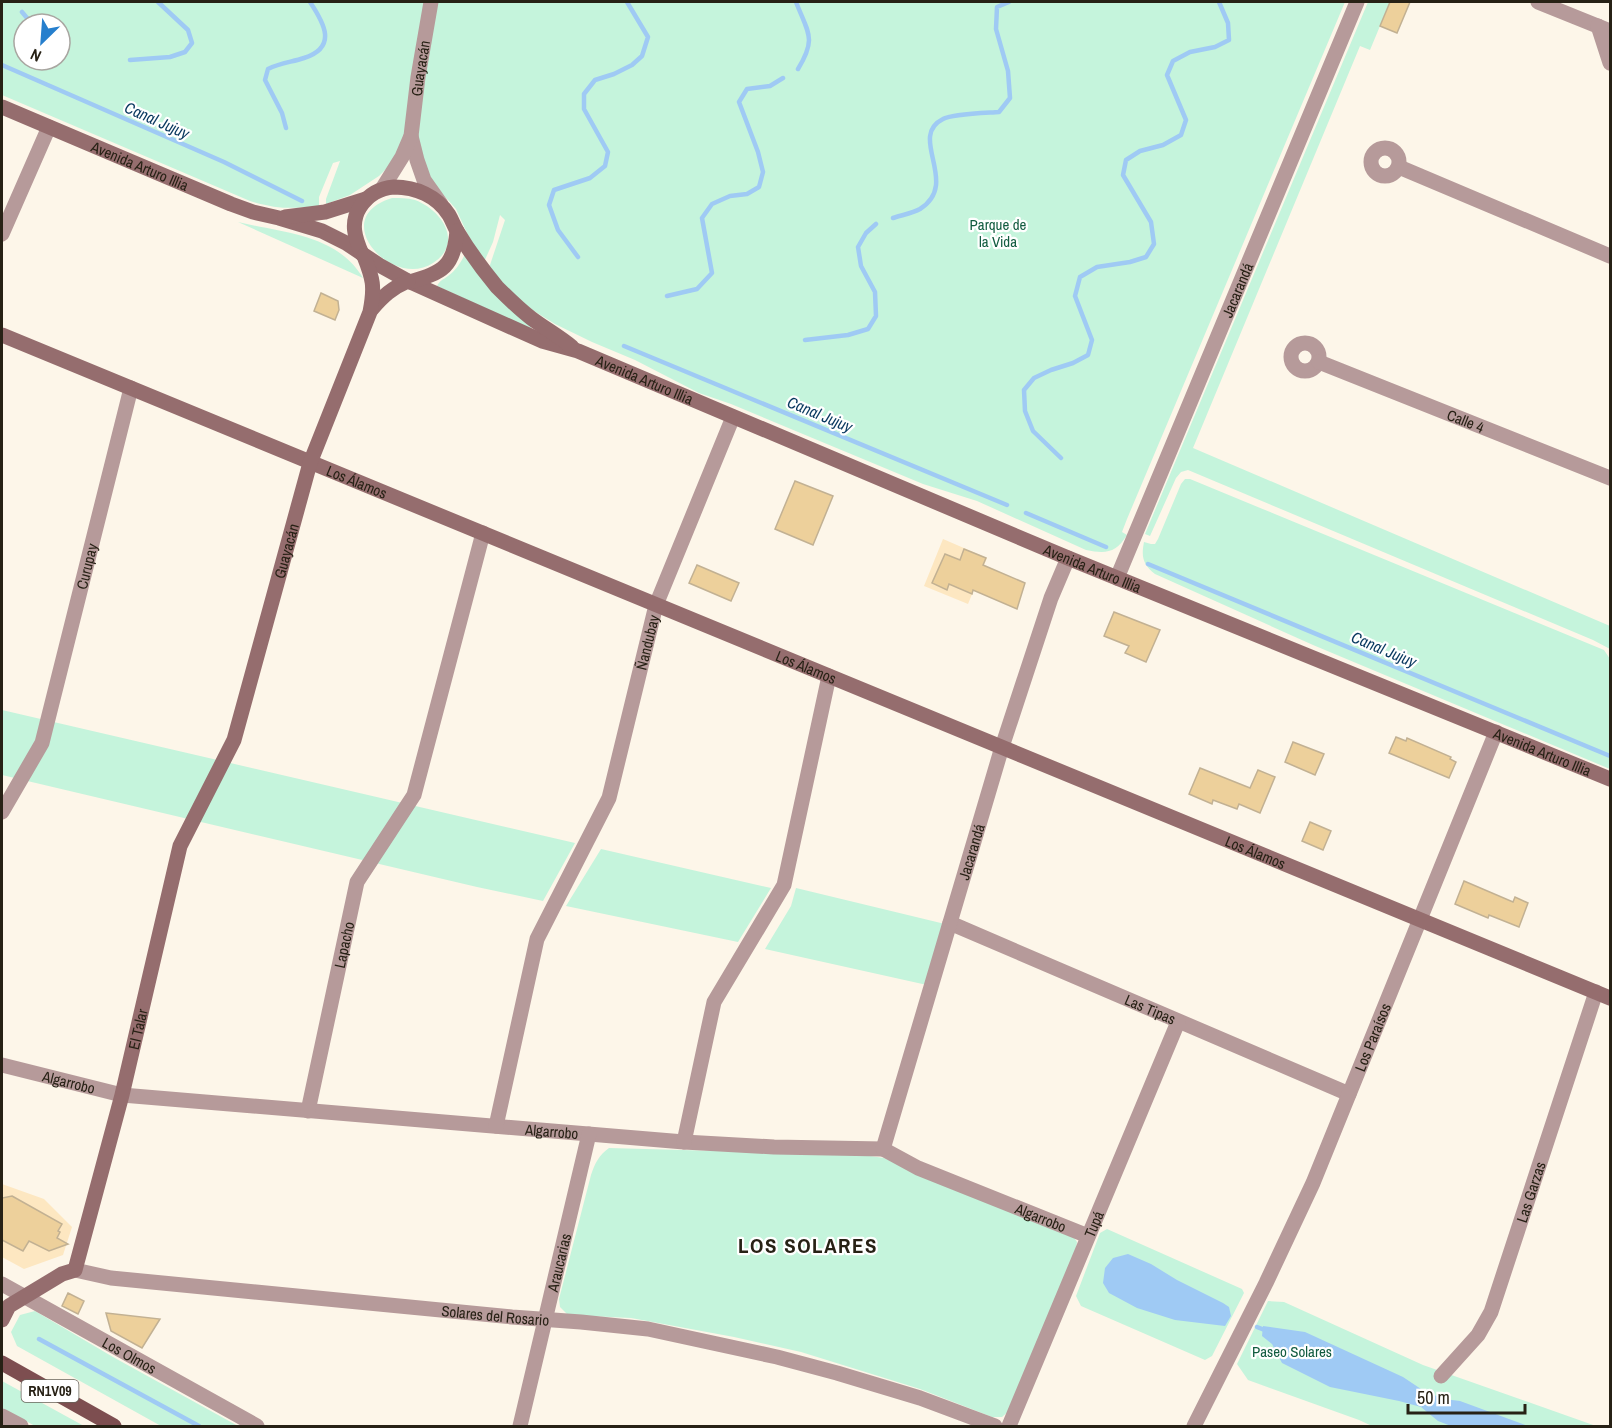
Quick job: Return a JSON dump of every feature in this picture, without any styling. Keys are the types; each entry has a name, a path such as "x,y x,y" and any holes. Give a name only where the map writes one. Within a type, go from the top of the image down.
{"main road":[{"name":"RN1V09","path":"2,1364 114,1426"}],"street":[{"name":"Guayacán","path":"382,189 402,157 411,136 431,2"},
{"name":"Jacarandá","path":"1117,578 1357,2"},
{"path":"1538,2 1604,29 1611,63"},
{"name":"Avenida Arturo Illia","path":"2,107 231,204 328,234 363,255"},
{"path":"2,234 49,127"},
{"name":"Guayacán","path":"411,136 424,180 442,205"},
{"path":"1399,167 1611,256"},
{"path":"406,188 419,191 442,205 450,216 457,231 453,253 447,264 437,273 409,281 363,255 356,240 355,218 366,199 382,189 406,188"},
{"name":"Avenida Arturo Illia","path":"279,218 325,212 366,199"},
{"name":"Avenida Arturo Illia","path":"457,231 489,276 511,301 578,351"},
{"name":"Guayacán","path":"208,791 234,740 310,463 370,312 374,285 363,255"},
{"name":"Guayacán","path":"370,312 387,292 409,281"},
{"name":"Avenida Arturo Illia","path":"409,281 542,341 578,351 1068,558 1611,779"},
{"name":"Los Álamos","path":"2,335 1611,998"},
{"name":"Calle 4","path":"1319,362 1611,478"},
{"name":"Curupay","path":"2,812 42,743 131,388"},
{"name":"Ñandubay","path":"496,1126 537,939 609,798 656,605 733,417"},
{"name":"Lapacho","path":"308,1111 357,882 414,795 483,534"},
{"name":"Jacarandá","path":"883,1149 1002,747 1051,597 1068,558"},
{"path":"684,1142 714,1002 784,885 829,676"},
{"name":"Los Paraísos","path":"1194,1426 1266,1283 1312,1183 1496,732"},
{"name":"El Talar","path":"75,1270 122,1095 180,846 208,791"},
{"name":"Las Tipas","path":"950,924 1349,1094"},
{"name":"Las Garzas","path":"1441,1376 1478,1335 1491,1312 1596,992"},
{"name":"Tupá","path":"1009,1426 1179,1022"},
{"name":"Algarrobo","path":"2,1065 122,1095 684,1142 774,1147 883,1149 918,1168 1088,1236"},
{"name":"Araucarias","path":"520,1426 589,1134"},
{"path":"2,1320 9,1306 62,1274 75,1270"},
{"name":"Solares del Rosario","path":"75,1270 111,1278 648,1329 777,1357 837,1373 920,1398 995,1426"},
{"name":"Los Olmos","path":"2,1284 257,1426"},
{"path":"2,1416 21,1426"}],"shaded area":[{"path":"943,539 987,558 968,604 924,586"},
{"path":"2,1184 44,1199 72,1227 63,1255 24,1269 2,1257"}],"green space":[{"name":"Parque de la Vida","path":"2,2 1345,2 1127,519 1122,532 1127,535 1119,546 1105,552 1086,550 977,501 923,484 731,404 699,393 635,360 555,324 534,311 511,292 489,268 505,220 500,215 493,242 484,262 456,209 432,182 420,151 389,166 379,176 350,195 326,204 340,161 333,163 319,197 319,206 276,207 250,201 2,95"},
{"path":"1368,2 1390,2 1370,50 1360,46 1193,448 1610,626 1610,649 1188,470 1181,472 1176,478 1150,536 1145,534"},
{"path":"392,198 415,200 434,211 441,219 448,237 447,246 442,255 433,263 417,269 400,267 385,260 372,248 365,234 365,220 373,208"},
{"path":"238,222 290,233 324,244 339,252 352,263 363,278"},
{"path":"464,256 531,326 531,329 437,286 455,270"},
{"path":"1185,479 1190,479 1604,650 1610,659 1610,769 1313,645 1155,574 1144,560 1144,542 1155,544"},
{"path":"2,710 575,843 543,901 477,887 2,775"},
{"path":"601,849 771,888 738,942 566,906"},
{"path":"796,888 945,924 927,985 765,949 791,906"},
{"path":"609,1148 863,1155 884,1158 929,1179 1073,1236 1077,1242 1076,1249 1010,1410 1002,1417 992,1417 920,1389 801,1352 734,1337 631,1318 568,1315 560,1307 559,1299 591,1175 598,1160"},
{"name":"Paseo Solares","path":"1107,1229 1242,1289 1244,1293 1212,1356 1205,1360 1081,1306 1076,1296 1100,1233"},
{"name":"Paseo Solares","path":"1268,1301 1284,1302 1423,1365 1596,1426 1372,1426 1248,1380 1237,1364"},
{"path":"35,1311 238,1426 161,1426 17,1346 11,1332 20,1315"},
{"path":"2,1381 84,1426 35,1426 2,1408"}],"water":[{"path":"1128,1254 1151,1264 1229,1307 1231,1316 1225,1326 1175,1320 1137,1308 1109,1293 1103,1283 1105,1268 1113,1258"},
{"path":"1263,1326 1305,1332 1403,1377 1424,1391 1444,1399 1460,1401 1528,1426 1451,1426 1438,1421 1421,1407 1330,1387 1282,1363 1272,1344 1262,1336"}],"building":[{"path":"1390,2 1410,2 1397,33 1380,26"},
{"path":"321,293 338,301 339,310 335,320 314,311"},
{"path":"795,481 833,496 813,545 775,529"},
{"path":"964,549 986,558 983,565 1025,583 1017,609 973,590 972,594 949,584 947,590 932,583 945,554 960,560"},
{"path":"697,565 739,583 731,601 689,583"},
{"path":"1114,612 1160,630 1146,662 1125,653 1129,646 1104,636"},
{"path":"1396,737 1406,741 1407,738 1451,757 1450,759 1456,762 1449,778 1389,753"},
{"path":"1293,742 1324,754 1315,775 1285,762"},
{"path":"1200,768 1250,788 1258,770 1275,777 1260,813 1239,804 1237,809 1213,800 1212,804 1189,794"},
{"path":"1310,822 1331,831 1323,850 1302,841"},
{"path":"1464,881 1513,902 1515,897 1528,903 1519,927 1489,915 1488,918 1455,904"},
{"path":"12,1196 62,1224 57,1238 68,1244 49,1251 29,1241 23,1251 2,1240 2,1198"},
{"path":"68,1293 84,1301 78,1314 62,1306"},
{"path":"106,1313 160,1319 142,1348 111,1331"}],"waterway":[{"path":"130,60 170,57 185,52 192,43 188,30 158,2"},
{"path":"286,128 282,113 265,80 268,69 304,58 321,48 325,41 325,34 320,18 310,2"},
{"path":"578,257 558,230 549,205 554,190 590,178 605,166 608,152 584,109 584,94 595,80 632,65 642,56 648,37 627,2"},
{"path":"796,2 809,36 807,50 798,69"},
{"path":"893,218 920,209 931,198 936,186 930,137 933,127 947,117 999,112 1010,98 1008,71 996,29 997,7 1009,2"},
{"path":"1061,458 1033,431 1025,411 1024,390 1034,378 1088,355 1092,340 1075,296 1080,277 1097,267 1146,257 1154,244 1151,222 1123,175 1126,160 1140,151 1163,145 1181,135 1186,120 1167,75 1173,61 1190,52 1215,47 1229,40 1228,23 1219,2"},
{"name":"Canal Jujuy","path":"2,65 224,162 302,201"},
{"path":"667,296 697,289 712,273 702,218 712,204 730,196 747,194 759,187 763,172 739,102 747,89 770,86 783,78"},
{"path":"805,340 848,335 868,329 876,316 875,292 861,266 858,247 866,233 876,224"},
{"name":"Canal Jujuy","path":"624,346 1007,505"},
{"name":"Canal Jujuy","path":"1026,513 1106,547"},
{"name":"Canal Jujuy","path":"1148,564 1610,756"},
{"path":"1257,1327 1267,1331"},
{"path":"39,1339 199,1426"}],"district":[{"name":"LOS SOLARES","path":"808,1245"}]}
